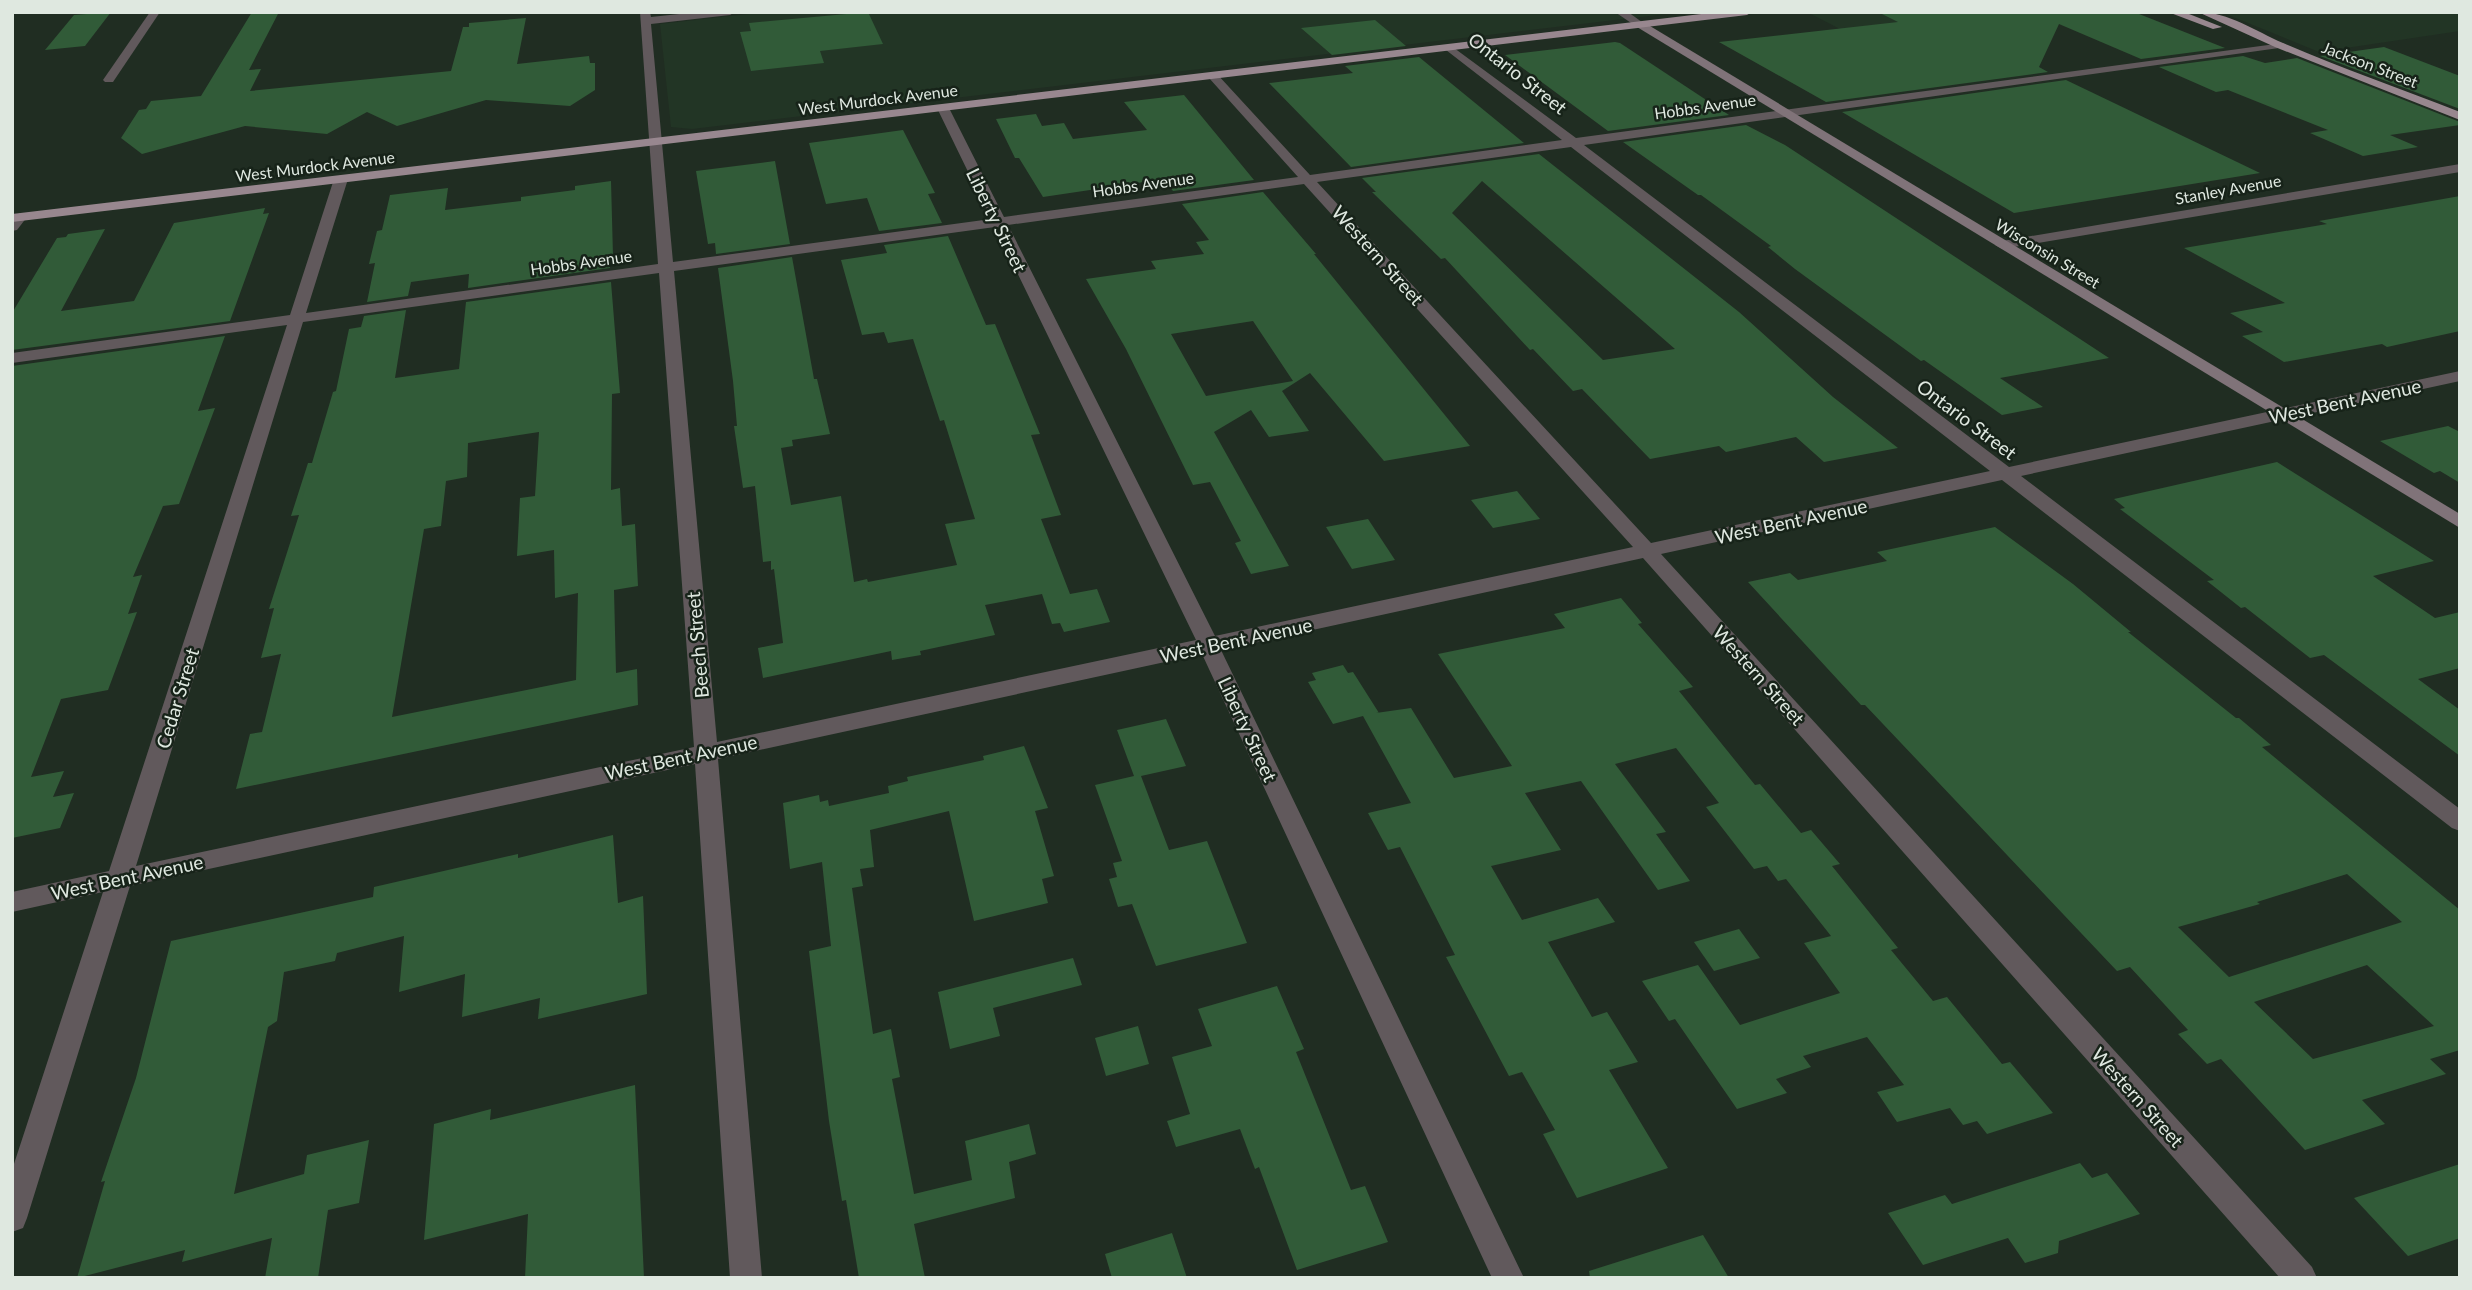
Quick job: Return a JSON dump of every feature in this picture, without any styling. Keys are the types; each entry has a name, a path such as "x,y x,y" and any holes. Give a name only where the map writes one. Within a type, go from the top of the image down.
{"main road":[{"name":"West Murdock Avenue","path":"15,221 341,179 1747,12"},
{"name":"Jackson Street","path":"2173,12 2274,43 2460,116"},
{"name":"Jackson Street","path":"2203,12 2274,43"}],"street":[{"path":"109,80 155,12"},
{"path":"645,17 730,12"},
{"name":"Wisconsin Street","path":"1620,12 2460,522"},
{"name":"Beech Street","path":"645,17 706,751 746,1278"},
{"name":"Hobbs Avenue","path":"12,359 2274,43"},
{"name":"Ontario Street","path":"1450,48 2460,822"},
{"name":"Western Street","path":"1213,76 1648,552 2301,1278"},
{"name":"Liberty Street","path":"943,108 1209,646 1508,1278"},
{"name":"Stanley Avenue","path":"2002,245 2460,168"},
{"name":"Cedar Street","path":"12,1217 341,179"},
{"name":"West Bent Avenue","path":"12,902 2460,376"}],"shaded area":[{"path":"767,12 1683,12 692,129 671,127 660,24"},
{"path":"1807,12 2072,12 1869,44"},
{"path":"2221,12 2460,12 2460,31 2319,52"}],"building":[{"path":"111,12 85,46 45,50 74,15"},
{"path":"252,12 279,12 249,70 261,69 250,91 451,71 463,27 469,27 469,23 526,18 517,64 589,56 590,63 595,63 595,90 570,106 486,100 397,126 367,112 327,134 245,126 142,154 121,138 139,110 146,109 151,101 201,96"},
{"path":"868,12 883,44 820,51 824,63 751,71 740,32 751,31 749,23"},
{"path":"1878,12 2134,12 2225,48 2141,59 2059,24 2039,67 2048,72 1826,102 1719,42 1898,22"},
{"path":"1375,20 1406,46 1332,55 1301,28"},
{"path":"1615,42 1729,115 1608,131 1505,55"},
{"path":"2384,47 2460,76 2460,109 2320,56"},
{"path":"2243,56 2265,63 2297,58 2460,122 2460,125 2390,135 2418,147 2363,156 2310,133 2328,130 2228,90 2216,92 2159,67"},
{"path":"1419,57 1524,143 1351,167 1269,83 1353,73 1345,66"},
{"path":"2066,80 2260,173 2014,213 1842,112"},
{"path":"1184,95 1254,180 1173,191 1164,179 1043,197 1019,158 1015,158 996,119 1036,114 1042,126 1064,123 1073,139 1147,130 1124,102"},
{"path":"1746,125 1785,145 2109,358 2000,378 2043,407 2002,415 1924,360 1921,361 1795,269 1768,247 1771,246 1623,142"},
{"path":"903,130 935,193 928,194 942,223 879,231 867,198 826,204 809,143"},
{"path":"1539,154 1739,312 1833,397 1898,448 1824,462 1796,437 1726,452 1719,446 1650,459 1582,389 1573,391 1533,349 1530,350 1445,258 1441,259 1372,192 1376,192 1362,178","holes":["1482,181 1675,349 1603,360 1452,213"]},
{"path":"775,161 790,244 716,254 715,243 708,244 696,171"},
{"path":"611,181 613,256 609,257 610,268 468,288 469,274 411,282 408,296 367,302 375,263 369,264 377,231 382,230 390,195 448,188 445,210 521,201 521,197 575,190 575,186"},
{"path":"1263,192 1470,446 1384,461 1310,373 1282,391 1309,431 1269,437 1251,410 1214,432 1289,566 1251,574 1235,543 1241,541 1210,482 1193,485 1126,349 1086,279 1156,269 1151,261 1204,254 1196,242 1209,240 1182,204","holes":["1253,321 1293,381 1206,396 1171,334"]},
{"path":"2460,196 2460,331 2387,347 2382,344 2284,362 2242,336 2263,332 2230,313 2285,303 2184,248 2327,224 2319,221"},
{"path":"265,208 263,214 269,213 230,321 12,350 12,313 57,238 105,229 61,311 134,301 174,223"},
{"path":"948,236 986,325 995,324 1040,434 1031,435 1061,515 1041,519 1070,594 1097,589 1110,622 1064,632 1060,623 1052,624 1042,594 985,605 995,635 920,651 921,655 892,660 891,651 763,678 758,648 783,643 774,569 771,570 771,561 763,562 755,486 743,488 734,426 737,426 733,381 718,268 792,257 814,379 817,379 830,434 792,440 793,446 781,448 791,505 841,496 854,582 867,579 868,582 957,565 945,524 975,519 944,420 940,421 913,339 888,343 884,332 862,335 841,260 887,253 884,245"},
{"path":"611,282 620,393 612,394 611,490 620,488 622,526 635,524 638,586 614,590 616,673 637,669 638,705 236,789 250,734 262,732 281,654 261,658 274,608 269,609 299,515 291,516 308,463 312,463 333,392 336,391 349,329 361,327 364,316 406,310 395,378 459,369 466,302","holes":["539,432 535,496 520,498 517,556 554,550 555,598 578,593 576,680 392,717 424,529 441,526 446,481 467,477 468,443"]},
{"path":"225,336 198,411 215,408 179,504 163,506 133,577 142,575 128,614 137,612 108,690 61,699 31,777 64,771 53,797 74,793 60,828 12,838 12,366"},
{"path":"2448,426 2460,432 2460,483 2440,471 2434,473 2380,441"},
{"path":"2277,462 2434,561 2373,576 2435,618 2460,612 2460,668 2418,679 2460,710 2460,756 2324,655 2310,658 2245,607 2241,608 2207,581 2214,580 2120,509 2125,508 2114,499"},
{"path":"1517,491 1540,519 1493,528 1471,500"},
{"path":"1368,519 1395,560 1352,569 1326,527"},
{"path":"1995,527 2073,584 2131,632 2128,632 2239,718 2271,745 2262,747 2460,910 2460,1050 2430,1059 2446,1074 2362,1100 2385,1124 2305,1150 2221,1059 2207,1064 2178,1034 2188,1030 2130,967 2117,971 1865,705 1861,705 1748,582 1790,573 1798,580 1887,561 1877,552","holes":["2347,874 2402,922 2229,977 2178,927 2260,904 2257,902","2367,965 2434,1026 2313,1059 2254,1002"]},
{"path":"1621,598 1642,623 1638,624 1693,687 1679,691 1755,785 1760,784 1801,833 1811,830 1840,864 1832,866 1898,948 1891,950 1933,1001 1947,997 2002,1064 2010,1062 2053,1113 1987,1134 1977,1121 1963,1125 1950,1108 1897,1122 1877,1092 1904,1085 1867,1037 1803,1056 1811,1067 1776,1079 1787,1093 1737,1109 1675,1019 1669,1021 1642,981 1698,965 1740,1025 1840,993 1804,943 1831,936 1786,879 1778,881 1767,866 1754,869 1706,807 1719,803 1676,748 1615,764 1666,832 1656,834 1690,881 1658,890 1581,781 1525,793 1561,850 1491,866 1522,920 1598,898 1615,922 1548,942 1592,1017 1607,1012 1638,1062 1609,1070 1668,1168 1577,1198 1543,1134 1555,1130 1522,1072 1509,1076 1446,957 1455,955 1400,847 1388,850 1368,813 1411,803 1363,716 1333,724 1308,682 1316,680 1312,673 1343,665 1348,673 1353,672 1379,713 1411,708 1454,778 1512,766 1438,654 1565,628 1554,614"},
{"path":"1166,719 1186,766 1141,776 1169,850 1207,841 1247,943 1156,966 1132,904 1118,907 1109,879 1117,877 1113,863 1122,861 1095,785 1134,776 1117,730"},
{"path":"1024,746 1048,808 1035,811 1054,876 1042,879 1048,903 974,921 949,811 870,830 874,867 860,869 863,886 852,888 873,1034 891,1029 900,1077 892,1079 914,1194 972,1180 965,1141 1029,1124 1036,1154 1009,1162 1015,1198 914,1224 925,1278 859,1278 846,1200 842,1201 829,1121 809,951 831,946 822,862 790,869 783,803 819,795 820,802 828,800 829,806 889,793 888,786 908,781 907,777 984,760 983,756"},
{"path":"613,835 618,903 643,896 647,994 538,1019 540,998 462,1017 465,974 399,992 404,936 337,953 335,961 284,972 277,1021 268,1027 234,1194 304,1174 307,1155 369,1140 359,1203 328,1210 318,1278 265,1278 272,1238 182,1262 185,1250 77,1278 105,1181 101,1182 136,1078 171,941 373,897 374,887 518,854 518,858"},
{"path":"1739,929 1760,958 1714,971 1694,942"},
{"path":"1073,958 1082,985 993,1008 1000,1036 950,1049 938,992"},
{"path":"1277,986 1304,1049 1296,1052 1351,1190 1365,1186 1388,1242 1297,1270 1259,1167 1255,1169 1240,1129 1176,1147 1167,1121 1190,1114 1172,1057 1212,1046 1198,1009"},
{"path":"1138,1026 1149,1064 1106,1076 1095,1038"},
{"path":"635,1085 644,1278 525,1278 528,1214 424,1240 434,1124 491,1109 490,1120"},
{"path":"2080,1163 2092,1178 2107,1173 2140,1214 2059,1241 2058,1253 2025,1263 2008,1238 1923,1265 1888,1213 1945,1195 1952,1204"},
{"path":"2460,1164 2460,1238 2408,1256 2354,1198"},
{"path":"1172,1233 1187,1278 1112,1278 1105,1254"},
{"path":"1703,1235 1729,1278 1590,1278 1589,1271"}]}
